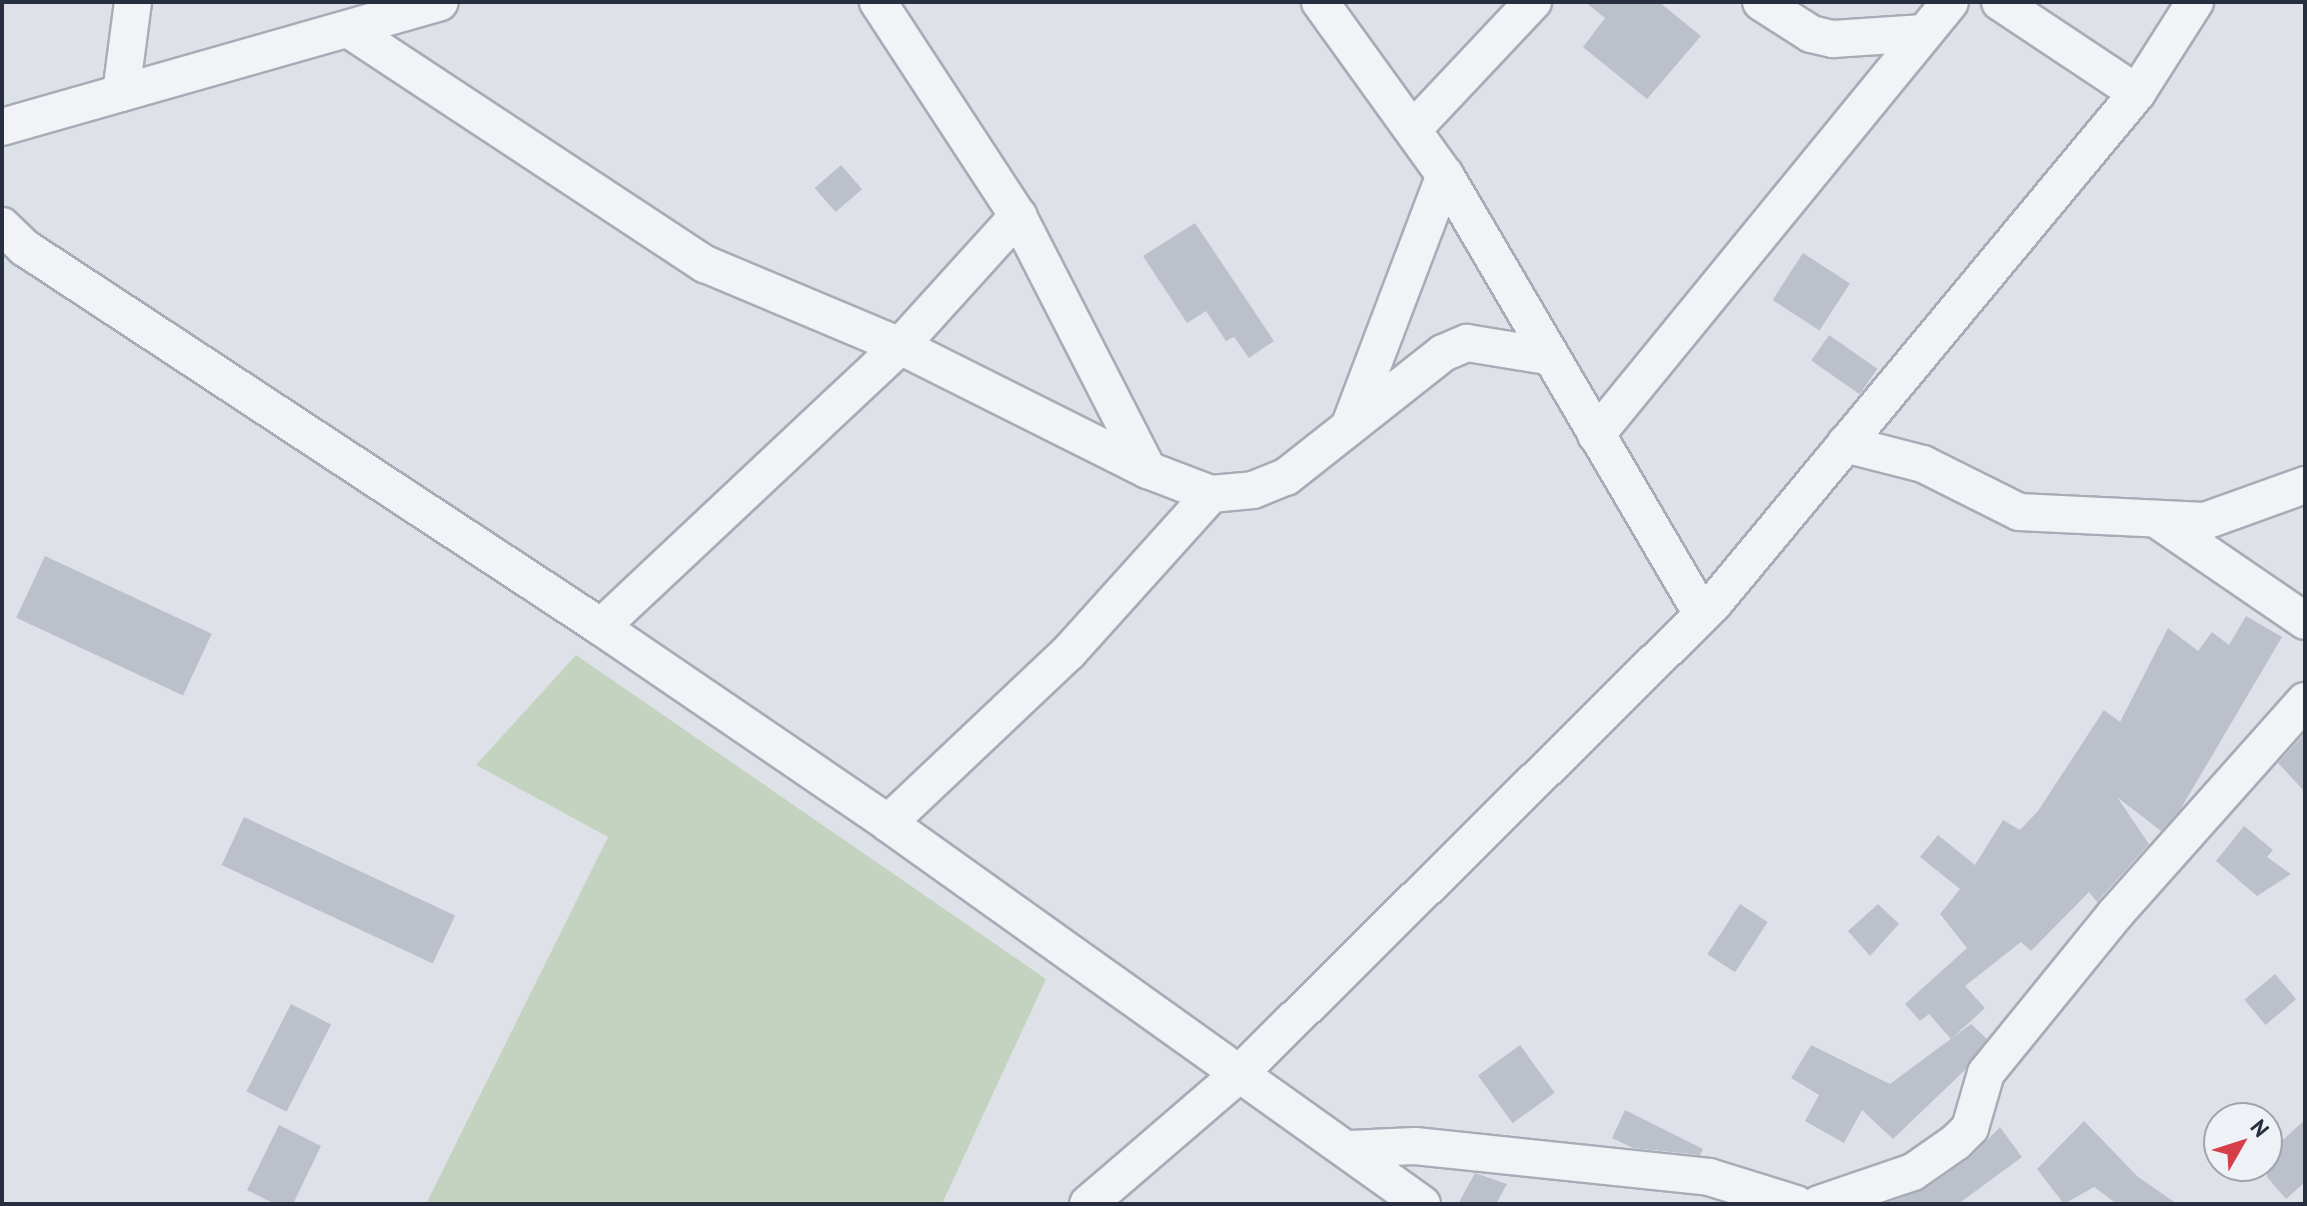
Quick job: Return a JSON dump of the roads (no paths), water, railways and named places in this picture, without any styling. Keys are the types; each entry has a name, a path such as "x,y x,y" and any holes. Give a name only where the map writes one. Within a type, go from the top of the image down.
{"street":[{"path":"121,93 133,2"},
{"path":"2,127 351,31 440,2"},
{"path":"878,2 1018,216 1148,470"},
{"path":"1320,2 1415,127 1445,175 1547,356 1702,614"},
{"path":"1415,127 1533,2"},
{"path":"1761,2 1811,34 1833,39 1950,11"},
{"path":"2000,2 2137,93"},
{"path":"1088,1204 1239,1074 1702,614 2137,93 2195,2"},
{"path":"1596,435 1950,11"},
{"path":"351,31 705,264 900,346 1148,470 1211,494 1253,490 1286,477 1443,353 1467,343 1547,356"},
{"path":"1350,424 1445,175"},
{"path":"601,627 900,346 1018,216"},
{"path":"2,226 25,248 601,627 888,823 1239,1074 1351,1149 1422,1204"},
{"path":"1845,444 1923,464 2011,510 2162,523 2221,517 2305,485"},
{"path":"888,823 1068,653 1211,494"},
{"path":"2162,523 2305,621"},
{"path":"1819,1204 1913,1172 1963,1135 1975,1114 1975,1099 1986,1073 2116,913 2305,701"},
{"path":"1351,1149 1415,1146 1709,1177 1796,1204"}]}
